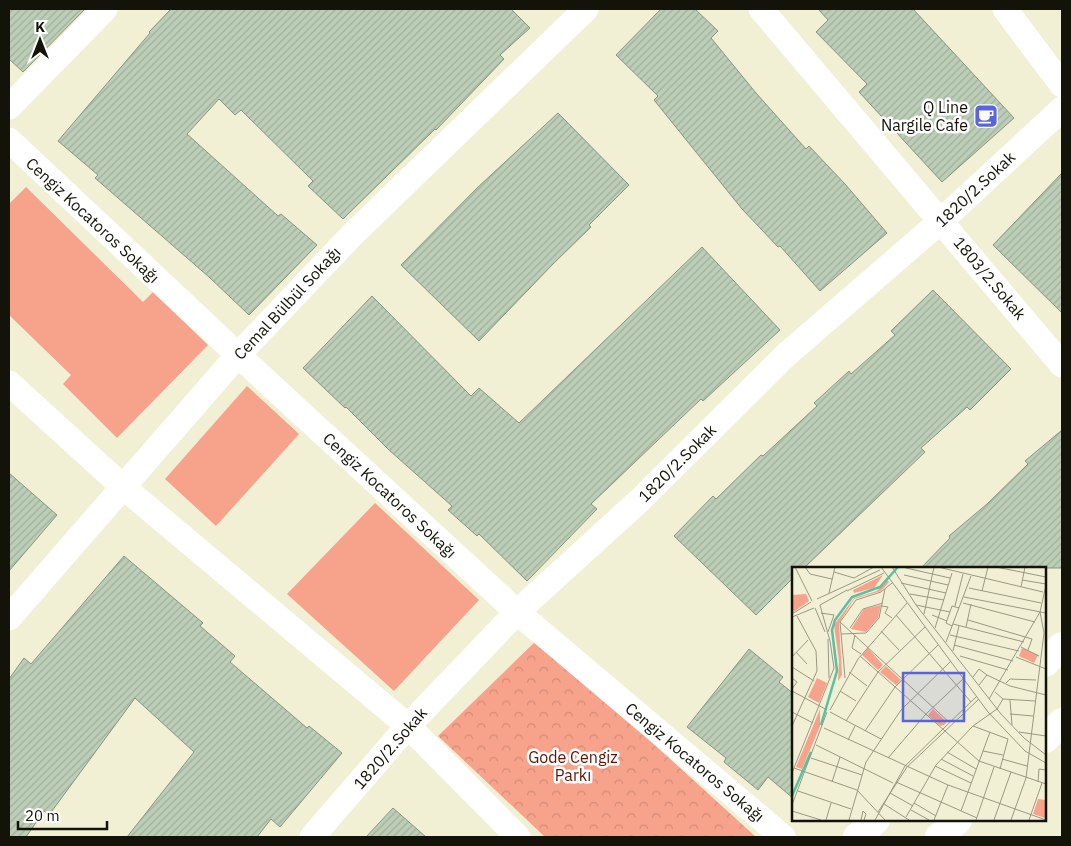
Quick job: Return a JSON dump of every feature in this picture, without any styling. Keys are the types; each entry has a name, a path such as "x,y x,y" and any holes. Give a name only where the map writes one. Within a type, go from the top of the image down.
{"street":[{"path":"9,107 105,9"},
{"name":"Cemal Bülbül Sokağı","path":"9,618 238,355 352,235 586,9"},
{"name":"1803/2.Sokak","path":"761,9 942,220 1062,365"},
{"path":"1005,9 1062,85"},
{"name":"1820/2.Sokak","path":"312,837 408,726 517,612 640,500 786,355 942,220 1062,109"},
{"name":"Cengiz Kocatoros Sokağı","path":"9,140 238,355 517,612 783,837"},
{"path":"9,383 122,486 408,726 518,837"},
{"path":"1046,662 1062,646"},
{"path":"1046,737 1062,722"},
{"path":"857,837 875,821"},
{"path":"939,837 957,821"}],"green space":[{"path":"26,187 143,302 153,292 208,345 117,438 63,384 71,375 9,315 9,204"},
{"path":"247,386 299,434 216,526 165,479"},
{"path":"375,503 479,600 394,691 287,594"},
{"name":"Gode Cengiz Parkı","path":"538,639 756,837 545,837 438,736"}],"building":[{"path":"9,9 85,9 23,72 9,59"},
{"path":"171,9 511,9 530,28 500,55 504,59 436,130 343,219 308,186 313,181 241,110 235,115 219,99 187,134 278,216 281,214 317,245 249,315 209,277 95,178 98,175 58,141 149,32"},
{"path":"661,9 695,9 718,31 711,38 756,93 806,149 809,146 845,184 887,233 820,291 780,246 778,247 742,209 654,100 658,96 616,55"},
{"path":"818,9 913,9 1014,118 942,182 859,92 867,84 816,32 828,20"},
{"path":"558,113 629,185 589,225 591,227 479,341 401,265 477,188"},
{"path":"1062,173 1062,313 993,245"},
{"path":"702,247 780,330 703,401 701,399 591,504 597,509 527,581 479,534 477,536 448,510 452,506 389,450 303,368 372,296 471,396 479,388 519,423"},
{"path":"933,290 1011,369 970,410 967,407 921,448 925,452 805,567 792,567 792,579 756,615 674,536 713,496 716,499 761,455 763,456 817,406 814,403 849,371 851,374 895,335 891,331"},
{"path":"1062,430 1062,568 922,567 950,538 949,536 987,504 1028,464 1025,461"},
{"path":"9,473 57,515 9,571"},
{"path":"124,556 203,623 200,626 235,656 230,662 307,728 309,726 342,753 280,827 271,819 257,837 127,837 194,752 135,698 49,815 44,811 26,837 9,837 9,679 24,658 31,664"},
{"path":"749,649 783,677 779,682 792,692 792,797 768,777 758,790 724,762 726,758 687,727"},
{"path":"393,808 426,837 366,837"}],"place":[{"name":"Q Line Nargile Cafe","path":"986,116"}]}
